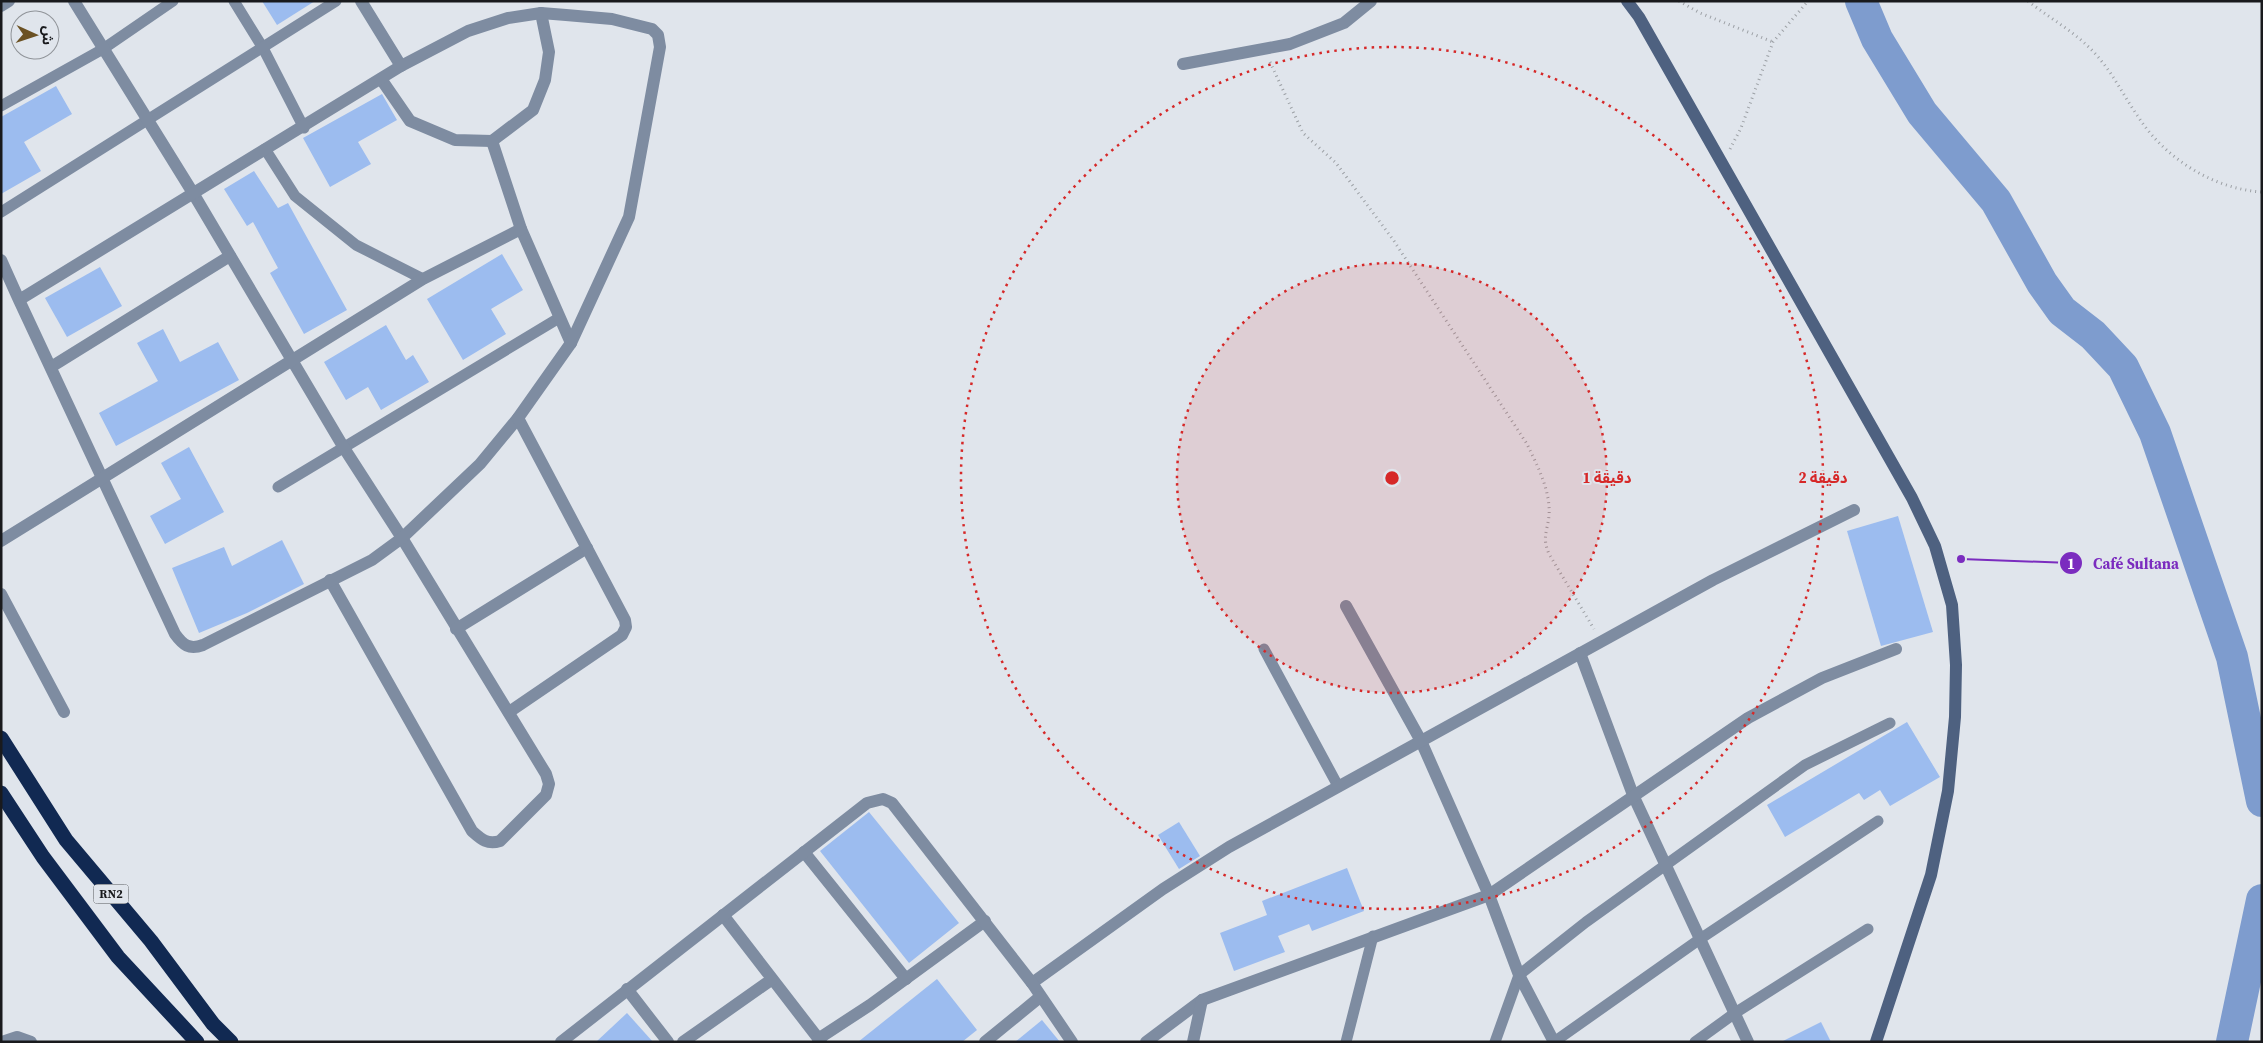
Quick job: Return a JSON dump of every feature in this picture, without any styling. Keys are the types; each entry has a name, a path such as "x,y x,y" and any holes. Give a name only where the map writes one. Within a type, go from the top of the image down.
{"highway":[{"name":"RN2","path":"1,738 66,840 151,941 213,1024 231,1042"},
{"name":"RN2","path":"1,793 43,857 118,957 197,1042"}],"street":[{"path":"1,6 9,1"},
{"path":"74,1 193,193 344,448 402,538 546,774 549,784 546,795 500,841 492,844 484,841 472,831 330,580"},
{"path":"361,1 401,66"},
{"path":"1183,64 1290,44 1344,23 1371,1"},
{"path":"1627,1 1639,17 1912,498 1935,546 1952,605 1956,665 1948,791 1931,875 1876,1042"},
{"path":"381,79 410,122 454,140 492,141 533,110 545,80 549,52 541,14"},
{"path":"1,260 19,300 103,477 175,634 187,646 194,648 372,560 402,538 480,464 518,418 571,343 629,216 660,46 658,35 652,29 612,19 541,14 508,18 468,31 401,66 304,128 265,149 19,300"},
{"path":"492,141 521,229 571,343"},
{"path":"1,541 423,279 521,229"},
{"path":"51,367 230,256"},
{"path":"509,712 622,635 626,627 625,620 518,418"},
{"path":"1032,983 1162,889 1229,847 1713,580 1854,510"},
{"path":"456,629 587,548"},
{"path":"1,594 64,712"},
{"path":"1346,606 1421,741 1489,895 1519,976 1554,1042"},
{"path":"1146,1042 1202,1000 1489,895 1748,718 1822,678 1896,649"},
{"path":"1580,653 1633,795 1748,1042"},
{"path":"561,1042 867,803 883,799 892,803 985,921 1032,983 1072,1042"},
{"path":"804,852 906,979"},
{"path":"723,915 771,980 820,1040 985,921"},
{"path":"683,1042 771,980"},
{"path":"628,989 668,1042"},
{"path":"985,1042 1040,997"},
{"path":"1194,1042 1202,1000"},
{"path":"2,1042 17,1037 31,1042"}],"lane":[{"path":"1,106 103,48 173,1"},
{"path":"234,1 262,48 304,128"},
{"path":"1,212 148,122 336,1"},
{"path":"265,149 295,196 356,245 423,279"},
{"path":"278,487 559,318"},
{"path":"1264,650 1338,786"},
{"path":"1495,1042 1519,976 1586,922 1805,765 1890,723"},
{"path":"1554,1042 1700,939 1878,821"},
{"path":"1695,1042 1735,1013 1868,928"},
{"path":"1346,1042 1373,936"}],"path":[{"path":"1679,1 1700,14 1773,42"},
{"path":"1722,165 1741,128 1773,42 1808,1"},
{"path":"2028,1 2072,31 2098,56 2119,83 2139,118 2162,148 2197,173 2248,191 2262,192"},
{"path":"1265,50 1303,133 1336,163 1394,241 1527,444 1540,471 1546,492 1549,515 1544,542 1549,554 1601,641"}],"building":[{"path":"262,1 315,1 277,25"},
{"path":"56,86 72,114 24,142 41,171 1,194 1,117"},
{"path":"382,94 397,120 358,142 371,164 330,187 303,138"},
{"path":"254,171 278,208 288,203 347,310 304,334 270,273 278,268 253,222 247,226 224,189"},
{"path":"502,254 523,290 491,309 506,334 463,360 427,299"},
{"path":"100,267 122,306 67,337 45,298"},
{"path":"386,325 406,360 413,355 429,382 381,410 368,387 346,400 324,362"},
{"path":"163,329 180,362 218,342 239,380 116,446 99,413 158,381 137,343"},
{"path":"189,447 224,512 165,544 150,516 181,499 161,463"},
{"path":"1898,516 1933,632 1881,646 1847,531"},
{"path":"282,540 304,584 247,613 199,633 172,568 224,547 232,566"},
{"path":"1907,722 1940,777 1890,806 1880,790 1864,800 1859,793 1785,837 1767,805"},
{"path":"869,812 959,923 909,963 820,851"},
{"path":"1179,822 1200,856 1179,869 1158,835"},
{"path":"1347,868 1364,911 1312,931 1309,924 1278,936 1285,952 1234,971 1220,933 1267,915 1262,901"},
{"path":"937,979 977,1030 962,1042 858,1042"},
{"path":"627,1013 653,1042 596,1042"},
{"path":"1042,1020 1060,1042 1015,1042"},
{"path":"1821,1022 1831,1042 1781,1042"}],"waterway":[{"path":"1861,1 1877,39 1922,113 1996,201 2042,283 2062,311 2093,335 2123,367 2155,433 2232,657 2262,801"},
{"path":"2232,1042 2262,900"}],"place":[{"name":"Café Sultana","path":"1961,559"}]}
